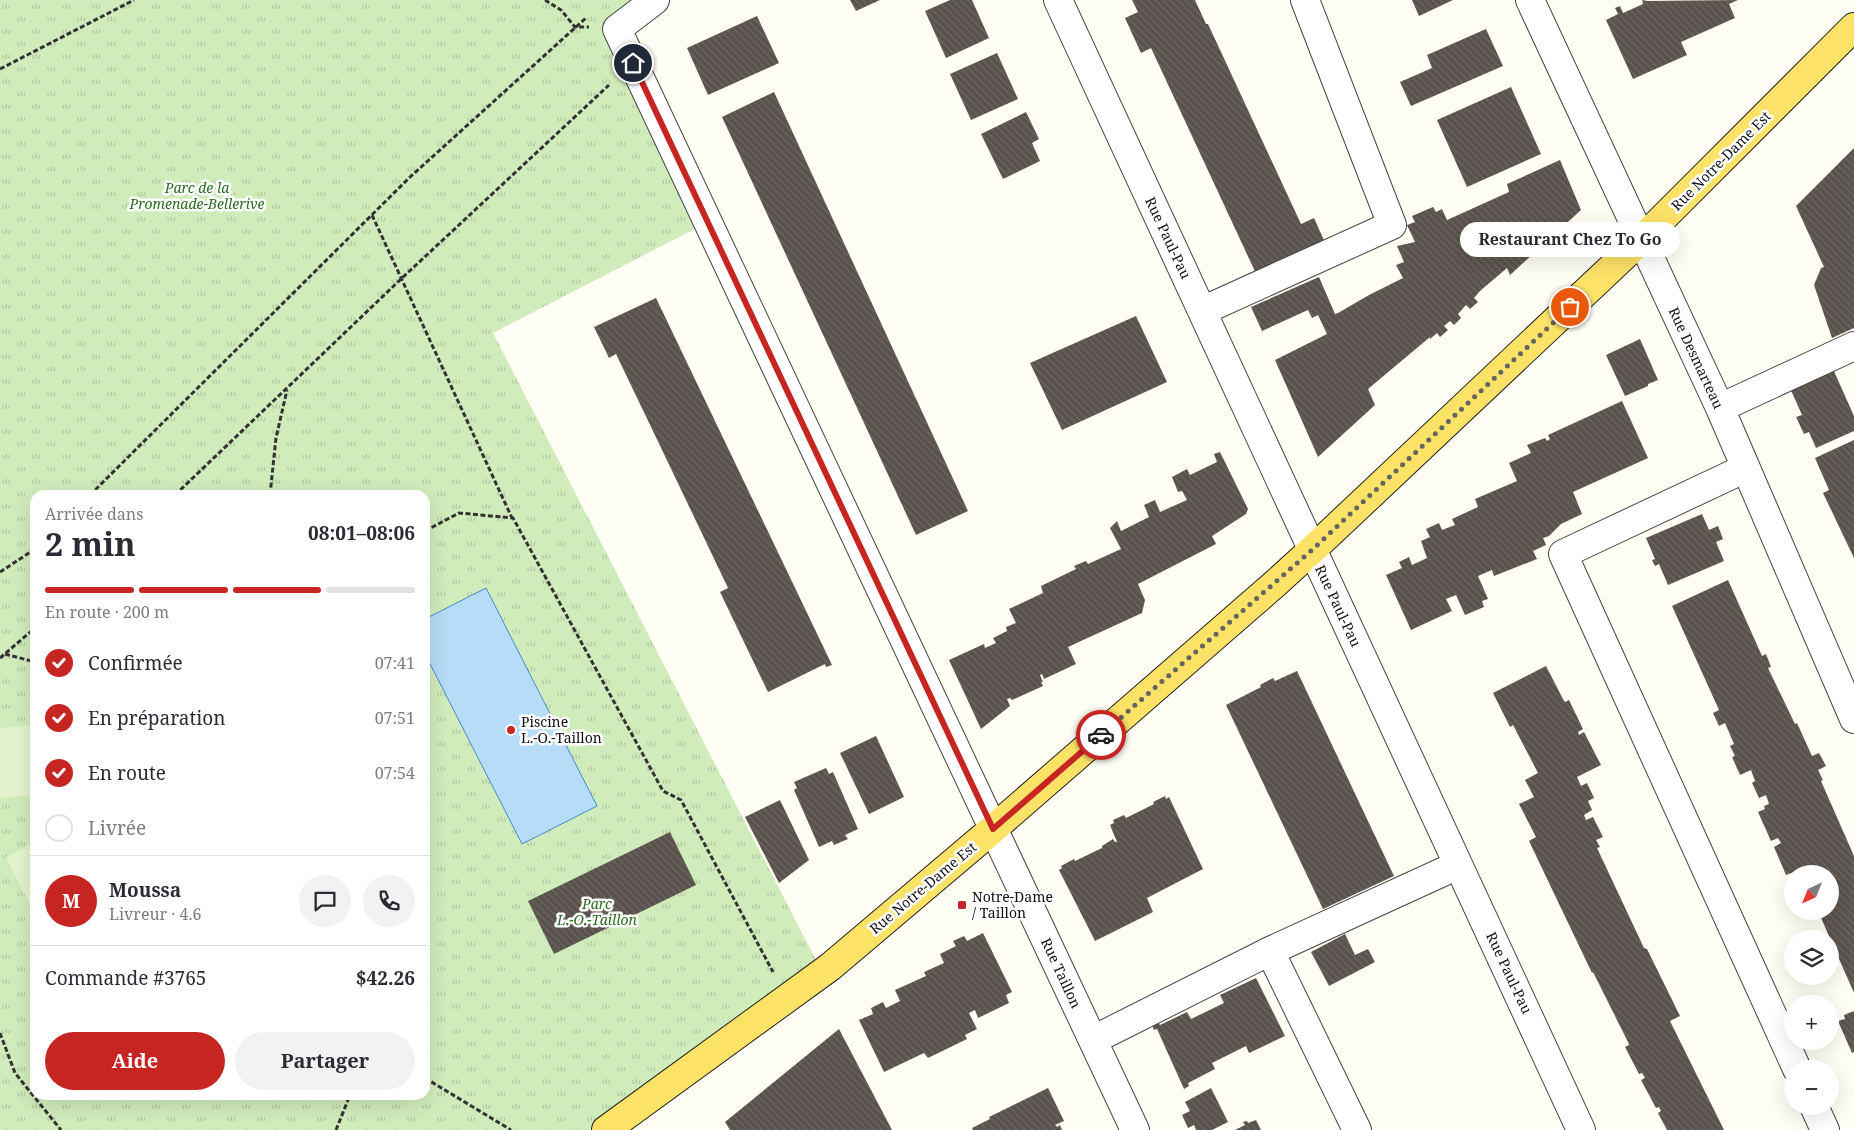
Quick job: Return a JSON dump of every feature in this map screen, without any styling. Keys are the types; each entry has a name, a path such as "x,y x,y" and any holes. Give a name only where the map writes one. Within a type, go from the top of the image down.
{"main road":[{"name":"Rue Notre-Dame Est","path":"606,1130 830,967 993,829 1312,550 1642,239 1854,27"}],"street":[{"path":"617,29 655,0"},
{"name":"Rue Paul-Pau","path":"1058,0 1581,1130"},
{"path":"1202,312 1392,225 1305,0"},
{"name":"Rue Desmarteau","path":"1530,0 1720,408 1854,719"},
{"name":"Rue Taillon","path":"617,29 1136,1130"},
{"path":"1720,408 1854,346"},
{"path":"1746,468 1563,554 1793,1060"},
{"path":"1093,1040 1270,951 1458,865"},
{"path":"1270,951 1357,1130"},
{"path":"1818,1115 1825,1130"}],"path":[{"path":"0,69 134,0"},
{"path":"545,0 561,10 575,27 617,29"},
{"path":"95,490 409,178 589,16"},
{"path":"180,490 401,279 633,63"},
{"path":"372,215 512,518 663,791 681,800 788,998"},
{"path":"271,490 276,438 287,388"},
{"path":"430,528 459,513 512,518"},
{"path":"0,572 30,552"},
{"path":"0,658 30,632"},
{"path":"5,654 30,661"},
{"path":"0,1033 15,1073 30,1092"},
{"path":"430,1081 511,1130"},
{"path":"37,1100 61,1130"},
{"path":"336,1130 348,1100"}],"green space":[{"path":"0,0 655,0 617,29 708,222 493,333 818,964 590,1130 0,1130"},
{"path":"30,725 30,795 0,798 0,728"},
{"path":"30,845 30,905 6,857"}],"water":[{"name":"Piscine L.-O.-Taillon","path":"486,588 597,806 522,844 430,664 430,616"}],"building":[{"path":"850,0 880,0 856,11"},
{"path":"950,0 972,0 989,38 946,58 925,11"},
{"path":"1132,0 1195,0 1301,224 1314,218 1327,247 1259,280 1151,48 1141,53 1125,18 1138,12"},
{"path":"1412,0 1453,0 1419,16"},
{"path":"1642,0 1738,0 1729,4 1735,18 1681,42 1687,55 1633,79 1606,20 1618,14 1615,8 1620,6 1623,13 1643,4"},
{"path":"757,16 779,63 708,95 687,48"},
{"path":"1486,29 1503,66 1411,106 1400,82 1432,68 1427,55"},
{"path":"997,53 1018,99 971,120 950,74"},
{"path":"1511,87 1541,154 1467,187 1437,120"},
{"path":"774,92 968,511 916,535 722,117"},
{"path":"1026,112 1039,139 1032,143 1040,161 1003,179 981,134"},
{"path":"1854,148 1854,328 1832,338 1814,285 1821,268 1824,267 1796,206"},
{"path":"1560,160 1581,210 1510,275 1507,268 1480,291 1474,298 1478,302 1470,309 1466,305 1458,314 1461,318 1454,325 1450,321 1444,326 1448,330 1440,337 1437,333 1430,339 1430,337 1368,389 1375,405 1318,457 1275,360 1327,334 1318,315 1312,318 1308,310 1262,331 1251,307 1319,277 1335,314 1338,313 1403,278 1396,265 1404,262 1397,246 1415,242 1407,225 1415,222 1412,216 1433,207 1436,212 1442,209 1447,220 1509,192 1507,184"},
{"path":"656,298 832,665 826,667 825,664 768,692 720,592 728,588 616,354 609,358 594,327"},
{"path":"1136,316 1167,382 1062,430 1030,363"},
{"path":"1640,339 1658,380 1625,396 1606,355"},
{"path":"1833,369 1854,416 1854,431 1816,448 1809,432 1804,434 1796,417 1802,415 1790,388"},
{"path":"1622,401 1648,458 1573,492 1582,514 1561,524 1549,536 1543,538 1546,545 1533,551 1537,559 1494,576 1492,570 1478,576 1488,599 1482,601 1484,607 1465,615 1456,595 1446,599 1452,611 1411,630 1386,575 1402,568 1399,562 1409,557 1412,565 1427,558 1421,541 1430,537 1426,529 1439,523 1442,530 1455,525 1452,519 1478,507 1475,499 1517,481 1509,463 1531,453 1527,445 1545,438 1547,441 1550,439 1548,435"},
{"path":"1854,440 1854,558 1823,493 1829,490 1815,458"},
{"path":"1220,452 1248,509 1246,514 1212,536 1216,544 1138,584 1145,600 1142,613 1068,647 1076,664 1044,679 1042,674 1040,675 1043,686 1012,700 1010,698 1007,699 1010,706 981,729 949,660 984,644 985,648 996,643 993,638 1007,631 1006,627 1016,623 1009,609 1043,593 1041,586 1076,569 1074,566 1086,561 1088,564 1121,549 1110,528 1117,521 1121,531 1149,517 1144,505 1155,500 1160,512 1187,500 1182,491 1178,492 1172,477 1187,469 1190,475 1217,462 1214,454"},
{"path":"1702,514 1709,530 1718,526 1723,539 1716,542 1724,561 1668,585 1659,564 1655,566 1652,560 1655,559 1646,538"},
{"path":"1728,580 1762,656 1766,654 1771,667 1768,668 1795,724 1797,723 1812,756 1819,753 1826,766 1818,770 1823,780 1821,781 1854,856 1854,993 1839,959 1839,930 1826,930 1822,920 1839,920 1839,865 1784,865 1784,870 1774,847 1781,843 1778,838 1771,841 1758,812 1765,809 1764,806 1769,804 1766,795 1759,798 1752,783 1755,781 1751,770 1740,775 1732,757 1735,756 1730,746 1734,744 1725,723 1719,726 1713,713 1719,710 1672,606"},
{"path":"1546,666 1565,702 1569,700 1583,729 1578,732 1579,735 1584,732 1601,765 1577,777 1581,786 1587,783 1594,798 1588,801 1592,810 1584,815 1586,820 1593,817 1603,837 1596,840 1600,847 1597,848 1644,948 1647,949 1680,1016 1670,1021 1724,1130 1667,1130 1658,1113 1661,1111 1659,1107 1656,1108 1641,1080 1645,1078 1642,1073 1639,1074 1625,1047 1629,1045 1628,1042 1592,973 1529,841 1536,837 1519,804 1534,797 1525,780 1538,773 1513,725 1510,727 1493,693"},
{"path":"1297,671 1394,876 1323,909 1226,705 1261,687 1260,685 1273,678 1275,681"},
{"path":"876,736 904,797 869,814 840,753"},
{"path":"826,768 829,774 833,772 858,829 845,835 848,839 834,845 832,841 819,847 794,790 797,788 794,782"},
{"path":"1165,796 1166,799 1169,797 1203,869 1147,898 1153,912 1095,941 1059,870 1062,868 1061,866 1102,848 1102,846 1113,839 1117,842 1110,825 1114,823 1113,820 1124,815 1126,818 1154,804 1153,802"},
{"path":"780,800 809,860 779,883 745,817"},
{"path":"670,832 696,885 554,954 528,901"},
{"path":"983,933 1012,992 1006,995 1009,1003 978,1018 975,1010 969,1013 977,1029 965,1035 967,1039 928,1058 924,1053 884,1072 859,1020 873,1014 871,1008 883,1002 886,1008 900,1001 895,990 926,976 924,972 944,963 940,954 956,946 953,941 964,936 967,941"},
{"path":"1345,934 1355,955 1368,949 1375,962 1329,986 1311,952"},
{"path":"1256,978 1285,1036 1249,1053 1246,1046 1212,1063 1215,1069 1188,1083 1189,1086 1184,1089 1157,1029 1154,1030 1152,1025 1158,1022 1160,1025 1187,1012 1191,1019 1224,1003 1220,995"},
{"path":"1854,1011 1854,1052 1852,1053 1839,1023 1839,1021 1845,1019 1844,1015"},
{"path":"839,1029 892,1130 730,1130 725,1122"},
{"path":"1048,1088 1064,1121 1055,1125 1057,1127 1060,1125 1062,1130 973,1130 972,1128 990,1119 989,1117"},
{"path":"1211,1088 1228,1122 1212,1130 1196,1130 1194,1125 1188,1128 1182,1115 1190,1111 1185,1102"},
{"path":"1256,1120 1261,1130 1235,1130 1245,1125 1243,1122 1247,1121 1248,1123"}],"way so far":[{"path":"1101,735 1312,550 1570,307"}],"place":[{"name":"Restaurant Chez To Go","path":"1570,307"},
{"name":"Piscine L.-O.-Taillon","path":"511,730"},
{"name":"Notre-Dame / Taillon","path":"962,905"}],"route":[{"path":"633,63 993,829 1101,735"}],"park label":[{"name":"Parc de la Promenade-Bellerive","path":"197,196"},
{"name":"Parc L.-O.-Taillon","path":"597,912"}]}
